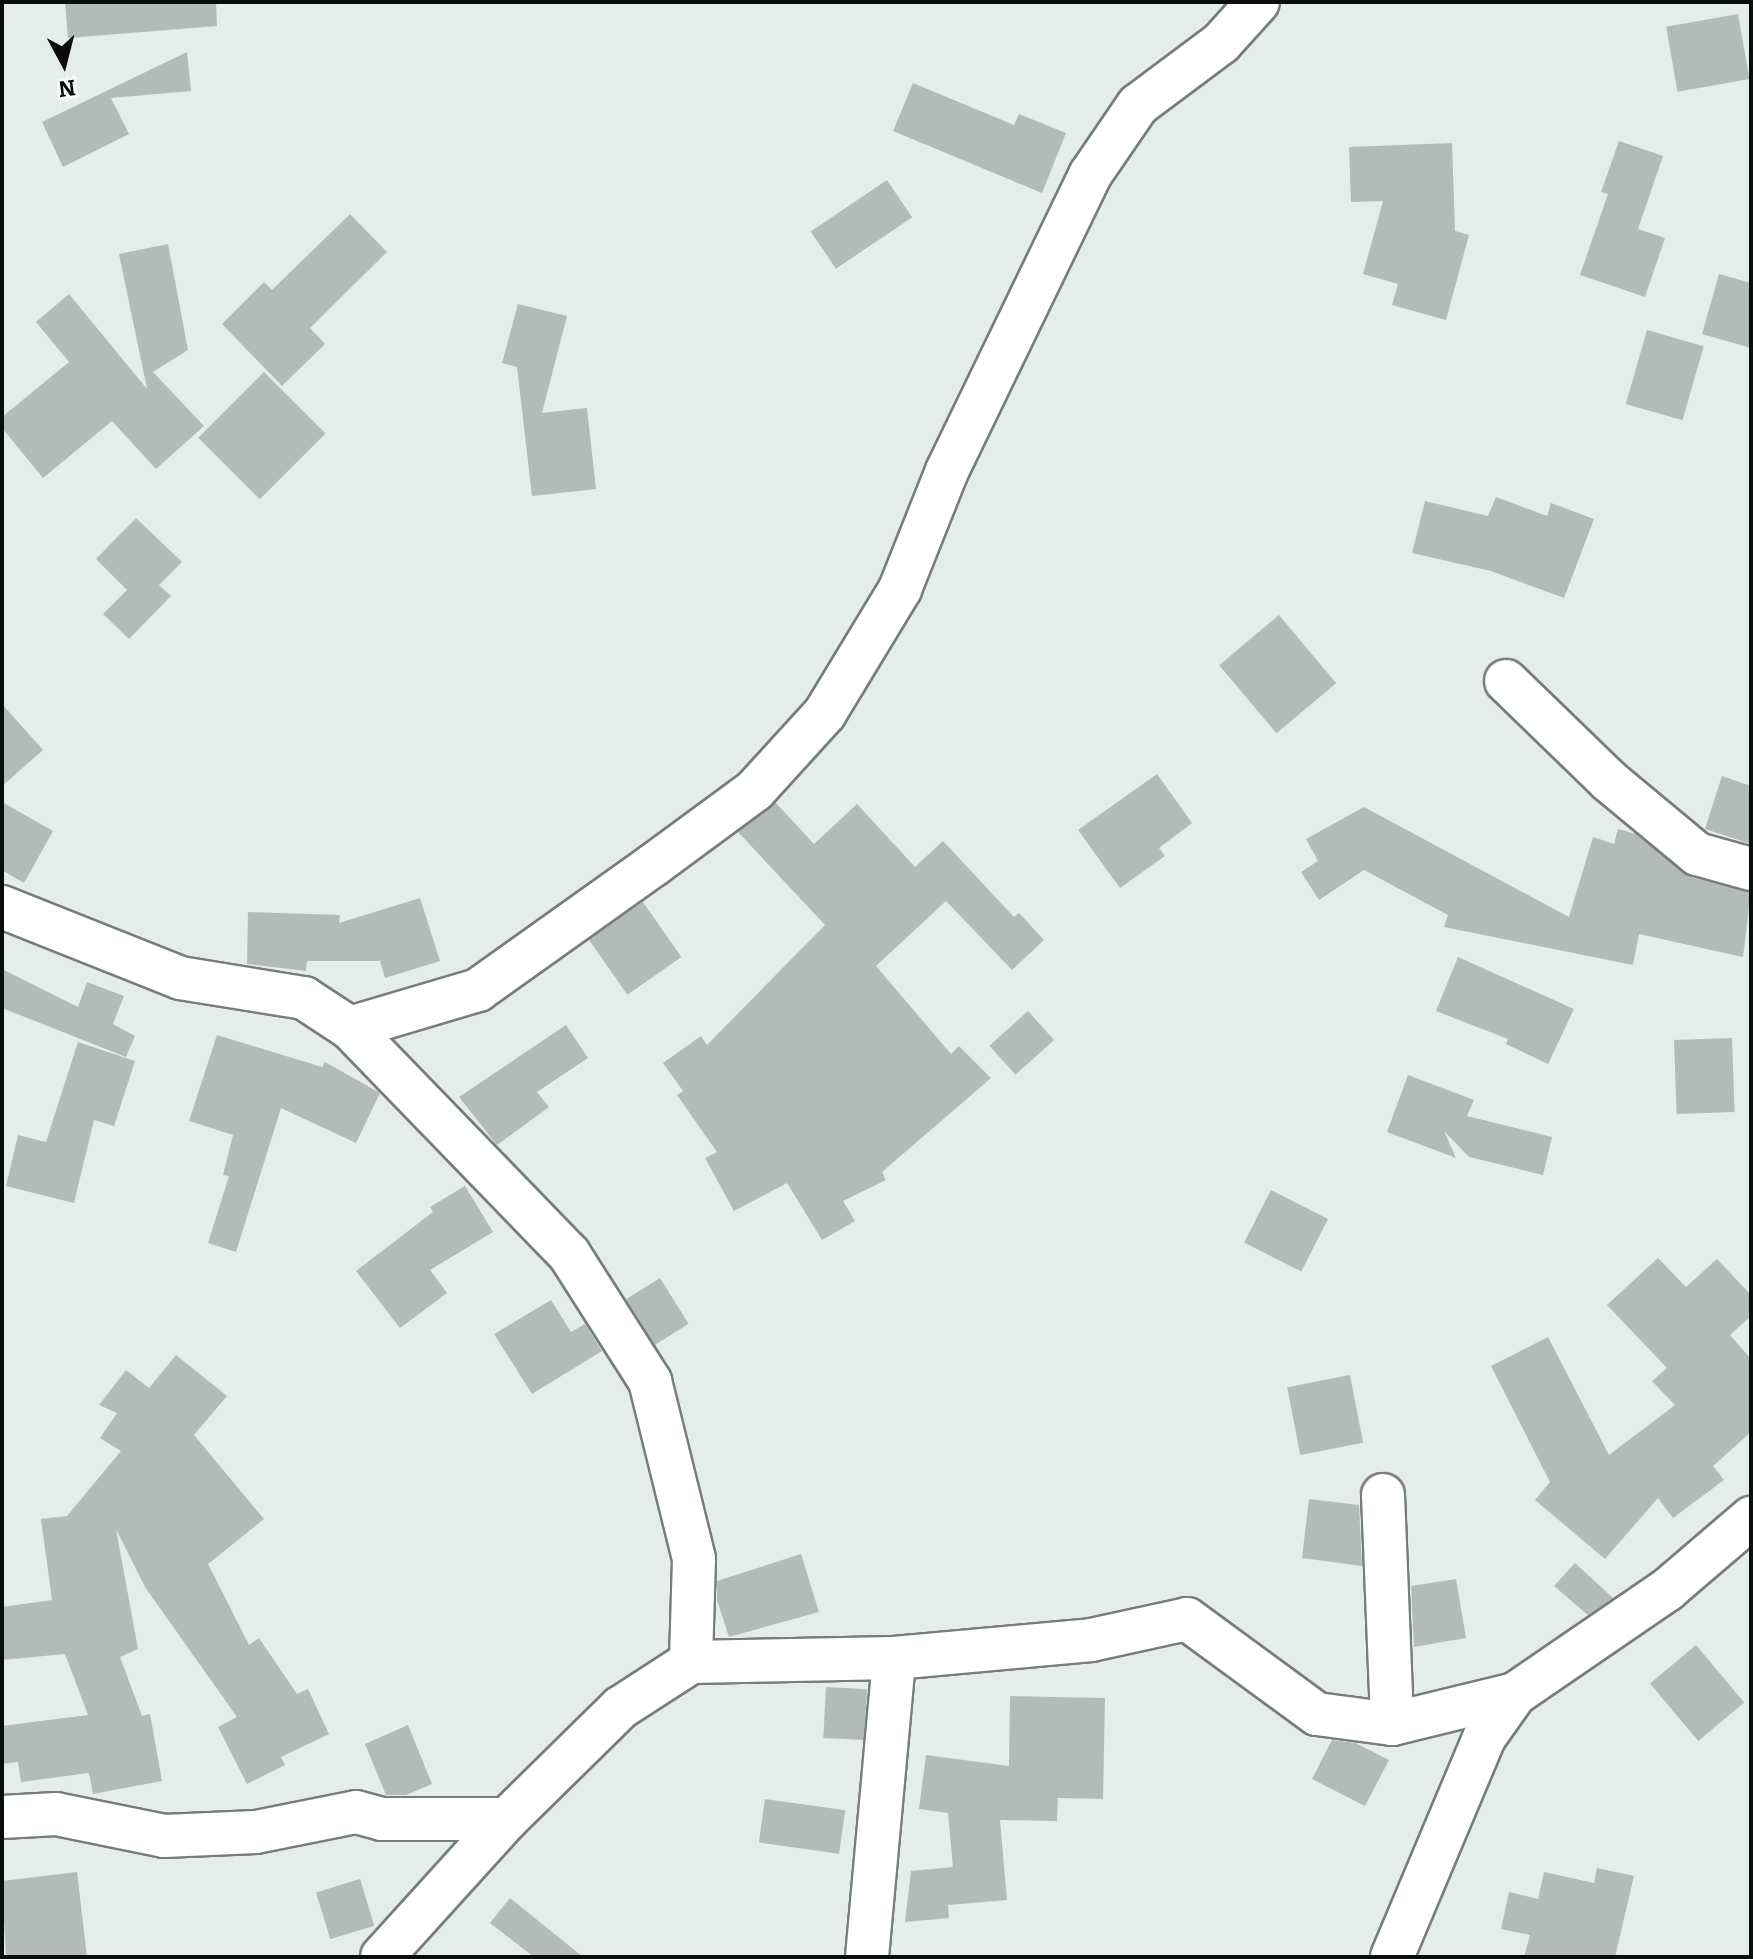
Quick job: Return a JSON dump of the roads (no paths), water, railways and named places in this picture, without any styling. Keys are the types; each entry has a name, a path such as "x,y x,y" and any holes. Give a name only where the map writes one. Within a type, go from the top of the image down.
{"street":[{"path":"350,1028 478,990 755,790 825,713 900,589 947,471 1090,175 1138,105 1221,43 1258,2"},
{"path":"1506,681 1608,780 1697,854 1751,869"},
{"path":"2,907 180,978 304,998 350,1028 569,1254 650,1381 694,1559 691,1662"},
{"path":"1383,1495 1392,1724"},
{"path":"1392,1957 1484,1738 1515,1694 1667,1590 1751,1518"},
{"path":"382,1957 507,1819 620,1708 691,1662 894,1658 1091,1640 1187,1619 1317,1714 1392,1724 1515,1694"},
{"path":"867,1957 894,1658"},
{"path":"2,1817 56,1814 164,1836 256,1832 356,1812 382,1819 507,1819"}]}
